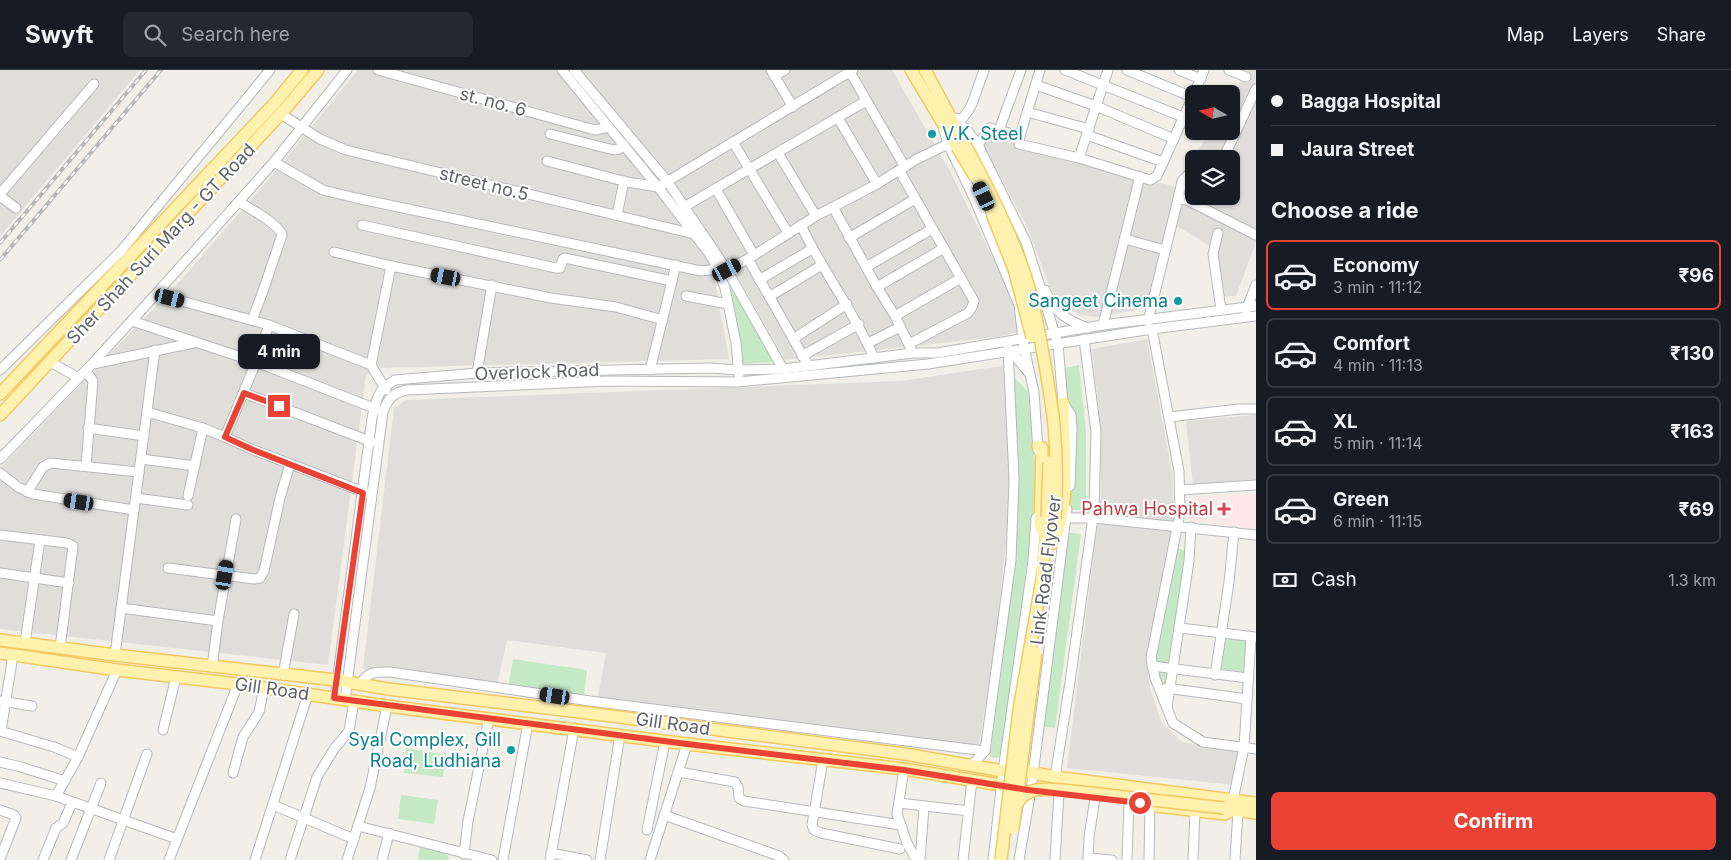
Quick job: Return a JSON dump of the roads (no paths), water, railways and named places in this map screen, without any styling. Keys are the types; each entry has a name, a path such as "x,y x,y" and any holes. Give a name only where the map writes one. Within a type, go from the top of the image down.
{"main road":[{"name":"Sher Shah Suri Marg - GT Road","path":"0,394 275,103 302,70"},
{"name":"Sher Shah Suri Marg - GT Road","path":"0,415 281,114 318,70"},
{"path":"911,70 947,121"},
{"path":"925,70 947,121"},
{"name":"Link Road Flyover","path":"947,121 956,143 986,182 1024,270 1033,301 1054,426 1057,482 1008,860"},
{"path":"1040,448 1040,524 1050,540 1060,530 1062,517 1064,480 1063,404"},
{"name":"Link Road Flyover","path":"1001,860 1019,710 1050,540"},
{"name":"Gill Road","path":"0,640 212,667 342,681 905,754 1003,771 1023,771 1232,807 1256,813"},
{"name":"Gill Road","path":"0,653 665,742 904,770 1031,790 1195,811 1224,814 1232,807 1256,803"},
{"path":"1016,805 1024,794 1038,789 1232,807"}],"street":[{"path":"0,370 121,251 270,70"},
{"path":"0,459 86,371 239,202 274,162 347,70"},
{"name":"st. no. 6","path":"378,70 595,130 609,127"},
{"path":"562,70 658,187 722,270 736,343 739,370 738,382"},
{"path":"574,70 667,181 783,369"},
{"path":"785,70 773,73 793,107"},
{"path":"947,121 962,119 968,111 984,70"},
{"path":"1000,130 1021,70"},
{"path":"1040,70 1019,144 1079,158 1150,180 1154,179 1163,162 1185,113"},
{"path":"1065,70 1183,117"},
{"path":"1079,158 1108,70"},
{"path":"1127,70 1185,92"},
{"path":"1180,70 1202,74"},
{"path":"1229,70 1246,77"},
{"path":"547,162 624,181 658,187 852,71 902,168 915,200 974,301 968,313 909,344"},
{"path":"16,208 0,195 94,84"},
{"path":"1036,85 1096,106 1174,139"},
{"path":"1227,150 1256,89"},
{"path":"684,207 866,101"},
{"path":"1027,112 1088,132 1163,162"},
{"name":"street no.5","path":"281,114 301,128 346,150 694,234"},
{"path":"838,118 877,184"},
{"path":"947,121 967,130 978,144 1024,237 1058,344 1063,404 1071,415 1072,463 1067,518 1031,790 1019,860"},
{"path":"978,144 988,130 992,128 1020,136"},
{"path":"550,134 614,150 624,146"},
{"path":"733,142 788,234"},
{"path":"274,162 329,191 423,213 701,271 722,270 751,257 816,216 877,184 902,168 956,143 974,198 1019,305 1024,348 1034,392 1040,448 1033,561 1003,771 993,860"},
{"path":"778,153 816,216"},
{"path":"1103,325 1140,176"},
{"path":"1185,178 1182,181 1165,250 1150,325 1179,471 1180,490 1178,526 1151,658 1158,686 1173,723 1203,742 1256,749"},
{"path":"617,216 624,181"},
{"path":"716,189 751,257 759,280 808,365"},
{"path":"1178,199 1187,200 1256,235"},
{"path":"849,238 915,200"},
{"path":"239,202 276,226 282,235 252,320"},
{"path":"833,207 895,316 913,353"},
{"path":"362,225 556,268 560,268 565,258 672,281"},
{"path":"801,225 812,250 859,324 874,358"},
{"path":"866,267 932,229"},
{"path":"1218,233 1213,254 1221,310"},
{"path":"1024,237 1033,254 1048,297 1059,314 1073,323 1090,328"},
{"path":"1125,239 1165,250"},
{"path":"877,287 944,248"},
{"path":"759,280 812,250"},
{"path":"334,252 392,266 551,298 616,307 663,320"},
{"path":"650,370 676,265"},
{"path":"769,297 822,265"},
{"path":"371,365 392,266"},
{"path":"895,316 961,278"},
{"path":"477,374 492,285"},
{"path":"1246,318 1256,285"},
{"path":"156,294 269,325 371,365 390,396 383,412 354,637 342,681"},
{"path":"686,296 728,304"},
{"path":"793,339 847,304"},
{"path":"1150,325 1221,310 1251,306"},
{"path":"1150,325 1256,316"},
{"path":"132,321 256,362 383,412"},
{"path":"802,356 859,324"},
{"path":"225,437 244,393 269,325"},
{"name":"Overlock Road","path":"384,386 395,380 477,374 710,368 739,370 783,369 913,353 937,353 1103,325 1150,325"},
{"name":"Overlock Road","path":"390,396 407,390 552,383 608,381 738,382 928,364 1058,344 1150,325"},
{"path":"868,342 900,327"},
{"path":"1054,777 1070,682 1093,518 1096,432 1084,339"},
{"path":"972,765 985,751 1011,560 1014,479 1007,341"},
{"path":"50,362 86,371 155,350 195,343"},
{"path":"115,655 155,350"},
{"path":"926,352 928,364"},
{"path":"1009,352 1029,373"},
{"path":"86,371 93,381 86,466"},
{"path":"290,860 317,777 334,749 349,731 342,681 342,635 363,493 368,440 374,408 384,386"},
{"path":"244,393 379,444"},
{"path":"1169,417 1239,409 1256,409"},
{"path":"147,412 203,428 363,493 373,494"},
{"path":"88,428 144,436"},
{"path":"136,498 188,500 203,428"},
{"path":"141,460 195,466"},
{"path":"27,492 46,464 50,463 139,472"},
{"path":"168,568 257,579 261,576 264,571 280,498 290,464"},
{"path":"0,473 27,492 134,510"},
{"path":"1180,490 1256,485"},
{"path":"1067,518 1093,518 1256,535"},
{"path":"212,667 225,575 236,519"},
{"path":"1167,710 1189,561 1191,527"},
{"path":"1215,675 1229,582 1234,532"},
{"path":"0,535 67,543 73,546 70,583 60,648"},
{"path":"25,643 40,540"},
{"path":"353,563 364,565"},
{"path":"0,573 70,583"},
{"path":"121,608 218,621"},
{"path":"283,675 294,614"},
{"path":"1180,628 1254,637 1244,747 1232,807 1235,860"},
{"path":"342,635 354,637"},
{"path":"12,655 3,702 0,731 54,747 78,757"},
{"path":"1152,666 1251,681"},
{"path":"56,796 78,757 117,670"},
{"path":"360,684 366,675 375,672 390,672 590,701 985,751"},
{"path":"163,730 176,677"},
{"path":"170,860 238,684"},
{"path":"1158,686 1247,699"},
{"path":"233,773 243,737 259,712 264,688"},
{"path":"255,860 308,694"},
{"path":"3,702 32,706"},
{"path":"346,860 370,788 387,706"},
{"path":"464,854 468,821 489,718"},
{"path":"503,860 528,723"},
{"path":"574,729 550,856 587,860"},
{"path":"719,748 721,730"},
{"path":"600,860 620,736"},
{"path":"647,830 665,742"},
{"path":"650,860 687,744"},
{"path":"109,860 147,754"},
{"path":"823,760 812,825 814,830 816,832 900,849"},
{"path":"0,762 64,781"},
{"path":"904,770 897,814 905,837 917,858"},
{"path":"678,772 735,782 738,787 739,798 744,801 901,825"},
{"path":"963,860 972,780"},
{"path":"0,783 56,796 177,839"},
{"path":"71,860 101,783"},
{"path":"1055,860 1060,793"},
{"path":"1095,798 1089,837 1088,859 1112,860"},
{"path":"1127,860 1129,802"},
{"path":"43,860 56,828 64,822 72,803"},
{"path":"899,803 969,811"},
{"path":"1149,860 1150,805"},
{"path":"272,806 354,839"},
{"path":"917,858 924,807"},
{"path":"0,810 14,814 16,818 0,859"},
{"path":"1193,860 1195,811"},
{"path":"664,815 779,856 784,860"},
{"path":"358,826 388,833 452,855 464,854 492,860"},
{"path":"382,860 388,833"},
{"path":"899,860 902,840 905,837"}],"railway":[{"path":"0,243 146,70"},
{"path":"0,260 161,70"}],"place":[{"name":"V.K. Steel","path":"932,134"},
{"name":"Sangeet Cinema","path":"1178,301"},
{"name":"Pahwa Hospital","path":"1224,509"},
{"name":"Syal Complex, Gill Road, Ludhiana","path":"511,750"}]}
